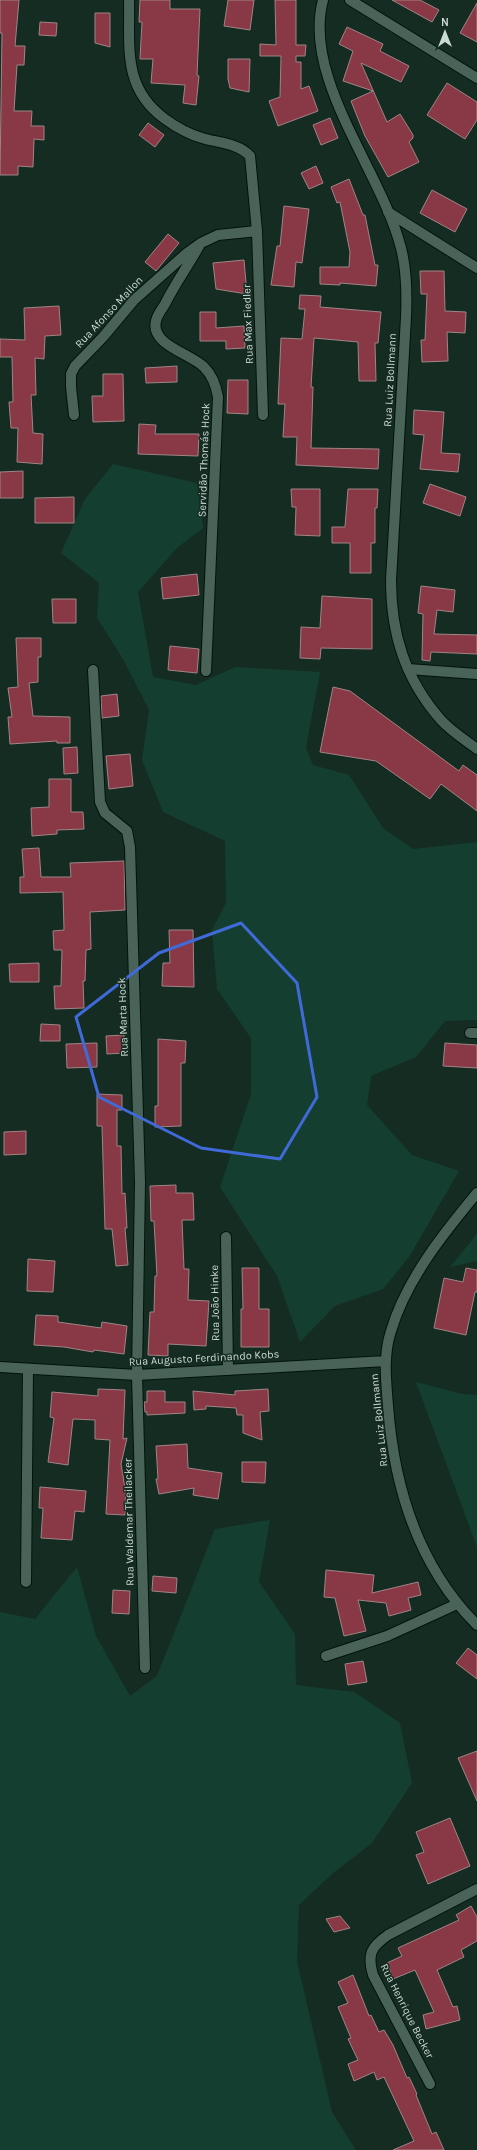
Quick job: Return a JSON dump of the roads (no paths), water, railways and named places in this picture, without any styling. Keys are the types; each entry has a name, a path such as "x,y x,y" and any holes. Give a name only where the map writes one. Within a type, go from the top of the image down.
{"street":[{"path":"129,0 131,61 133,78 138,90 145,102 156,113 185,132 237,147 250,156 257,231"},
{"name":"Rua Luiz Bollmann","path":"323,0 319,24 320,46 330,84 388,212 402,248 407,290 391,605 396,638 408,669 429,704 442,721 477,749"},
{"path":"350,0 477,78"},
{"path":"388,212 477,268"},
{"name":"Rua Afonso Mallon","path":"74,415 71,374 75,366 139,295 201,243 218,235 257,231"},
{"name":"Rua Max Fiedler","path":"257,231 263,415"},
{"name":"Servidão Thomás Hock","path":"201,243 173,288 156,321 156,328 159,337 164,343 184,353 202,366 211,375 218,396 206,671"},
{"path":"408,669 477,674"},
{"name":"Rua Marta Hock","path":"93,670 100,802 105,813 127,831 130,847 140,1182 137,1375"},
{"name":"Rua Luiz Bollmann","path":"477,1193 440,1240 409,1290 391,1331 386,1361 392,1446 405,1506 424,1550 457,1604 477,1625"},
{"name":"Rua João Hinke","path":"226,1237 228,1370"},
{"name":"Rua Augusto Ferdinando Kobs","path":"0,1367 137,1375 386,1361"},
{"path":"26,1582 28,1369"},
{"name":"Rua Waldemar Theilacker","path":"137,1375 145,1668"},
{"path":"326,1656 387,1636 457,1604"},
{"name":"Rua Henrique Becker","path":"430,2084 373,1975 369,1963 371,1951 378,1942 388,1935 477,1889"}]}
